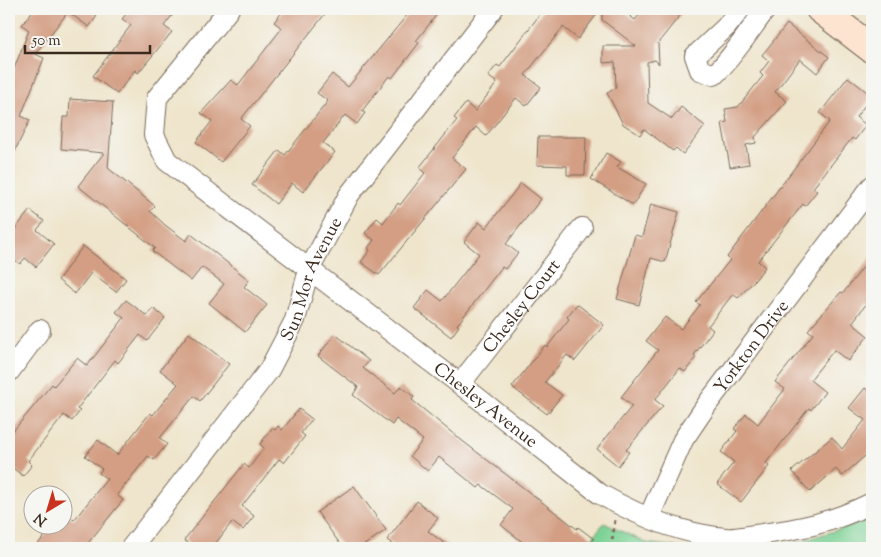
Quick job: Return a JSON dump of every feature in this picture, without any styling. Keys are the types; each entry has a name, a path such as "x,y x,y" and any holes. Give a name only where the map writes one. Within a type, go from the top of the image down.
{"street":[{"name":"Chesley Avenue","path":"230,9 157,98 154,135 167,161 460,384 600,494 622,506 674,527 726,539 793,530 841,518 872,503"},
{"name":"Sun Mor Avenue","path":"131,548 269,370 295,320 310,270 349,195 492,9"},
{"path":"740,9 734,33 766,9"},
{"path":"820,9 872,49"},
{"name":"Yorkton Drive","path":"649,517 683,440 872,186"},
{"name":"Chesley Court","path":"460,384 582,228"},
{"path":"9,372 40,330"}],"path":[{"path":"611,548 614,522 622,506"}],"green space":[{"path":"872,519 872,548 765,548 783,547"},
{"path":"604,523 646,543 683,548 584,548"}],"building":[{"path":"34,9 86,9 97,16 89,27 68,12 35,54 44,58 21,116 30,120 9,163 9,72 12,74 29,30 22,25"},
{"path":"130,9 177,9 164,26 172,32 138,73 135,70 117,94 93,76 131,25 122,19"},
{"path":"285,9 329,9 241,119 250,126 221,162 196,142 212,121 201,113 231,80 238,85 282,28 274,22"},
{"path":"412,9 441,9 416,41 419,43 392,78 389,76 362,111 365,113 357,124 345,115 323,143 335,152 303,192 292,183 276,204 252,185 279,150 285,155 328,101 317,93 332,74 348,87"},
{"path":"544,9 601,9 578,39 563,27 525,75 541,87 526,106 516,98 486,136 476,127 452,158 466,169 379,275 361,262 370,250 368,248 374,240 365,233 377,218 383,223 398,203 400,205 425,173 419,168 457,120 454,118 466,103 475,111 497,83 488,76 497,65 500,67"},
{"path":"602,9 621,9 635,20 644,9 685,9 658,43 659,64 655,60 647,62 648,103 672,119 681,107 705,126 683,154 676,148 673,151 644,129 640,135 623,124 607,93 616,88 615,62 603,63 603,46 636,46 602,20"},
{"path":"787,24 829,57 817,73 800,59 775,92 787,101 755,137 756,143 746,145 749,164 730,167 722,123 727,122 725,109 738,107 763,76 760,73 769,61 762,55"},
{"path":"848,77 872,96 856,117 866,125 855,140 852,138 813,188 817,191 805,206 803,204 758,261 765,267 755,280 738,298 733,294 708,326 713,330 694,355 696,357 685,372 680,368 655,400 663,406 626,450 629,452 618,466 597,449 632,406 621,397 658,350 646,341 665,317 681,329 700,305 696,302 730,260 727,257 830,121 820,113"},
{"path":"70,99 113,102 108,168 155,206 150,211 165,225 186,241 191,234 249,280 244,287 267,305 245,332 209,303 224,284 202,267 191,281 152,251 155,248 78,186 104,153 61,149 63,117 69,117"},
{"path":"538,137 586,137 585,175 567,175 567,166 537,165"},
{"path":"606,153 621,162 617,167 646,184 633,205 591,179"},
{"path":"521,183 541,199 506,244 518,253 505,269 502,267 457,325 459,326 451,337 414,308 428,290 442,301 479,254 464,242 479,222 486,228"},
{"path":"651,204 679,212 665,262 651,258 639,305 617,299 635,235 642,237"},
{"path":"30,210 44,221 37,230 54,244 36,267 25,258 20,264 9,256 9,237"},
{"path":"83,246 126,279 116,292 91,273 75,294 58,280"},
{"path":"872,256 872,307 867,303 852,323 868,336 848,361 834,350 810,380 825,392 811,410 809,408 766,463 769,466 741,502 717,484 734,462 721,452 737,431 734,429 746,414 758,424 785,389 775,382 813,334 808,330 841,292 843,293"},
{"path":"126,300 147,316 153,308 165,318 147,341 140,335 118,363 115,360 77,409 80,411 72,421 64,415 28,461 32,465 23,476 9,465 9,436 52,384 54,386 77,358 87,366 124,318 116,312"},
{"path":"577,304 604,325 575,361 567,355 545,382 562,395 547,414 512,387 545,345 547,347 569,319 567,317"},
{"path":"189,333 229,364 200,401 194,396 160,438 167,444 154,460 148,456 117,495 123,500 84,548 35,548 46,534 72,534 72,518 74,520 107,479 99,473 102,469 85,456 98,440 117,455 150,413 153,415 178,384 160,370"},
{"path":"335,334 369,361 363,368 395,393 401,386 414,397 412,400 456,436 577,529 578,527 594,539 587,548 530,548 501,525 513,509 481,485 478,488 439,457 428,471 410,456 423,440 396,419 392,425 353,395 358,387 318,356"},
{"path":"865,388 872,394 872,450 842,476 836,469 810,492 792,471 832,437 842,449 865,420 849,408"},
{"path":"299,409 312,419 301,433 305,436 284,463 279,459 242,506 254,516 243,530 232,522 212,548 194,548 184,540 244,464 249,468 264,448 260,444 272,428 275,430 278,426 282,430"},
{"path":"354,486 386,530 360,548 343,548 317,512"},
{"path":"417,501 438,518 428,531 451,548 398,548 387,540"}]}
